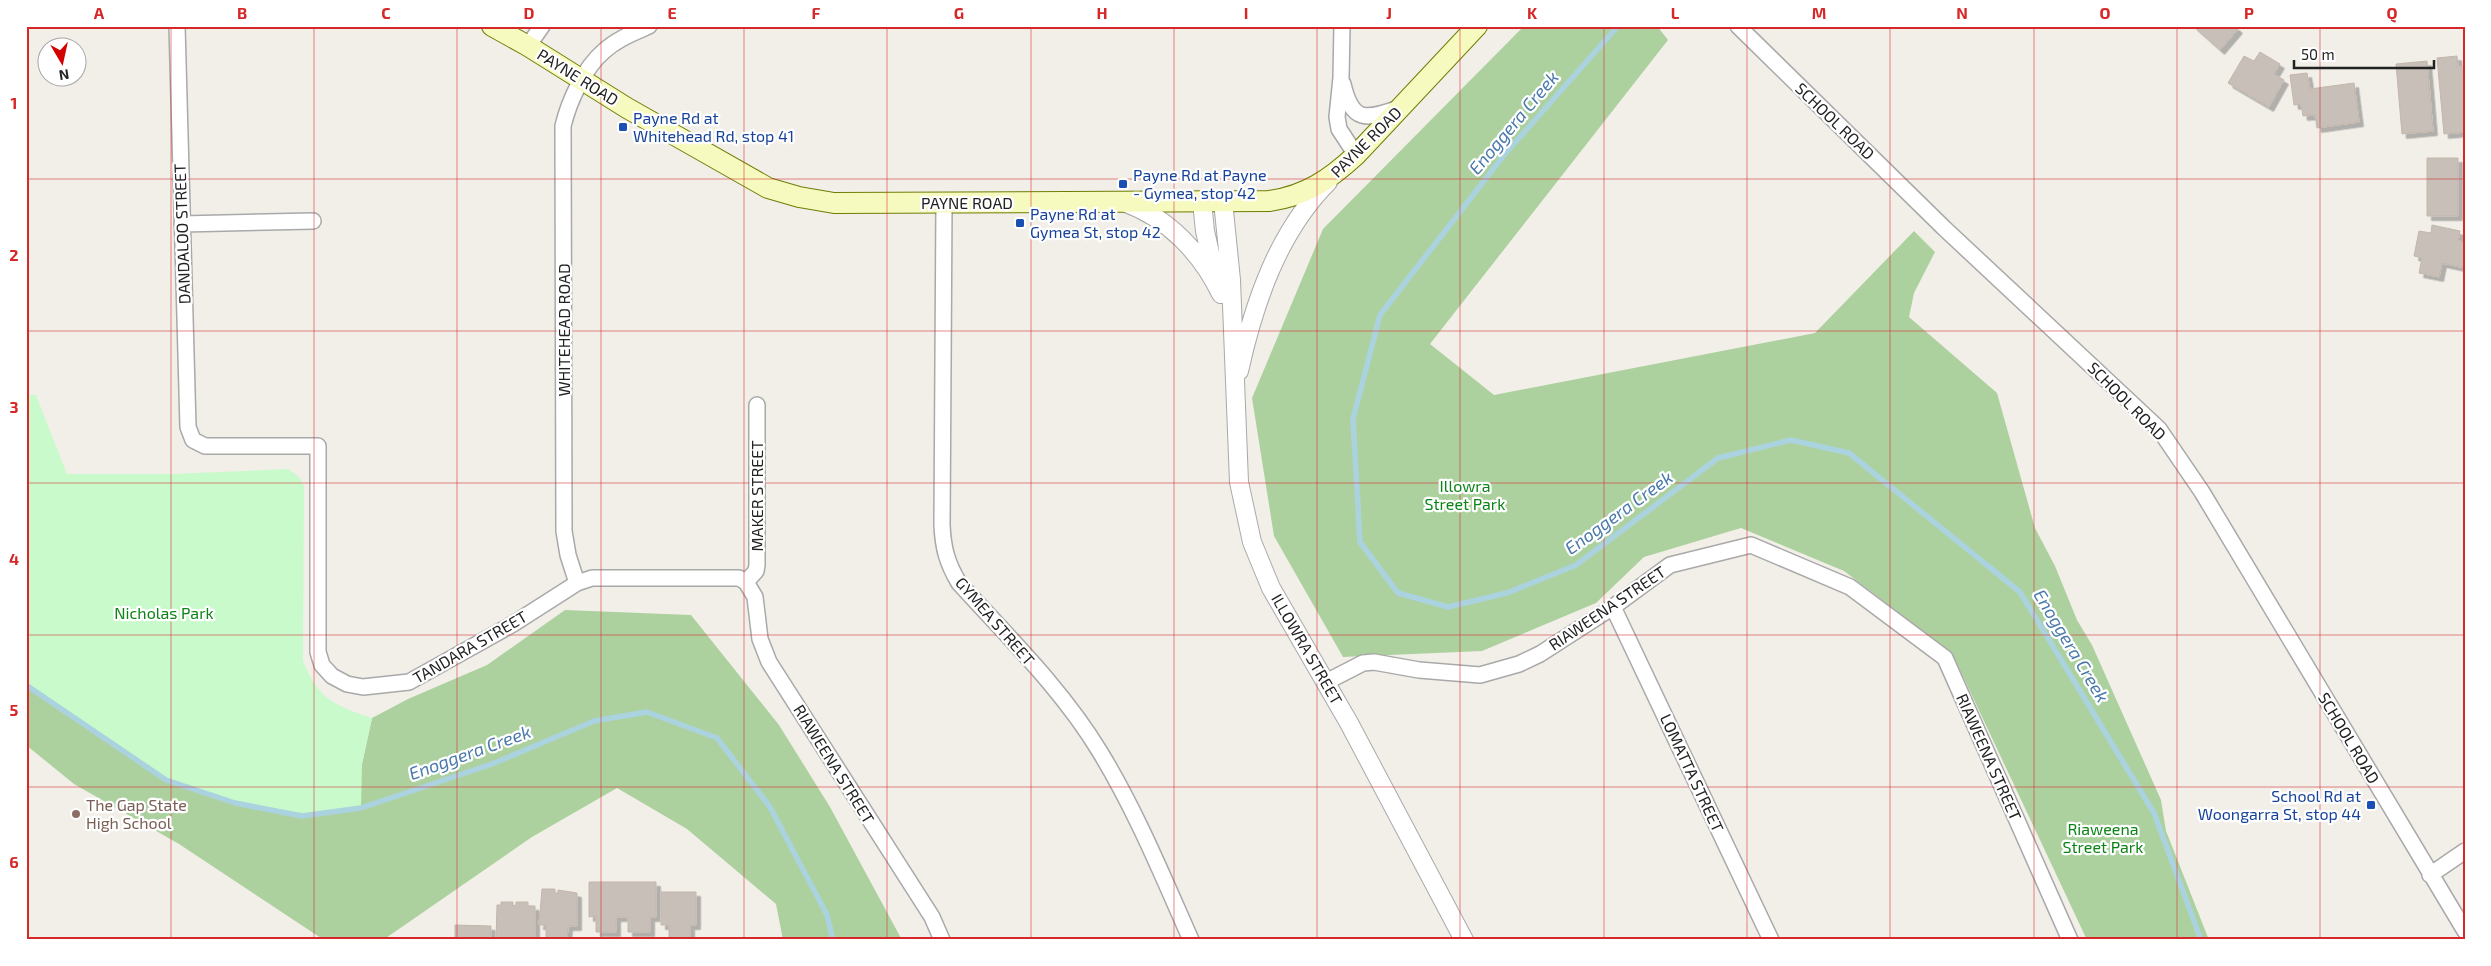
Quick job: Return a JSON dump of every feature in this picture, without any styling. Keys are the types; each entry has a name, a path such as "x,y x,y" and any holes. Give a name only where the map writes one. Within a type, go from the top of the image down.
{"main road":[{"name":"PAYNE ROAD","path":"492,26 528,46 627,108 768,188 799,197 834,203 1223,202 1289,199 1310,191 1335,175 1356,156 1477,26"}],"street":[{"name":"DANDALOO STREET","path":"177,26 188,427 193,440 205,446 318,446"},
{"path":"528,46 542,26"},
{"name":"WHITEHEAD ROAD","path":"577,583 568,555 564,531 563,126 569,102 602,52 626,36 649,26"},
{"path":"1342,26 1341,78 1337,117 1339,129 1356,156"},
{"name":"SCHOOL ROAD","path":"1738,26 1944,228 2159,429 2202,492 2465,931"},
{"path":"1341,78 1348,103 1358,114 1370,117 1401,108"},
{"path":"1235,391 1265,283 1278,252 1303,208 1335,175"},
{"path":"1122,202 1143,209 1176,234 1202,261 1221,294"},
{"name":"ILLOWRA STREET","path":"1202,202 1211,261 1232,334"},
{"name":"ILLOWRA STREET","path":"1223,202 1230,280 1239,482 1252,542 1271,588 1326,682 1464,940"},
{"name":"GYMEA STREET","path":"944,203 942,545 948,564 959,583 1060,694 1100,752 1141,830 1191,940"},
{"path":"182,224 313,221"},
{"name":"MAKER STREET","path":"746,582 756,571 757,565 757,406"},
{"name":"TANDARA STREET","path":"318,446 318,652 322,665 339,681 363,687 409,682 513,624 577,583 606,577 728,577 746,582"},
{"name":"RIAWEENA STREET","path":"1326,682 1363,662 1480,675 1501,670 1540,654 1613,607 1670,565 1751,545 1850,587 1945,658 2070,940"},
{"name":"RIAWEENA STREET","path":"746,582 755,597 760,639 769,662 932,917 942,940"},
{"name":"LOMATTA STREET","path":"1613,607 1771,940"},
{"path":"2430,875 2465,851"}],"green space":[{"path":"1524,26 1657,26 1668,40 1430,344 1494,395 1815,333 1914,231 1935,252 1914,293 1909,317 1997,393 2035,528 2055,566 2077,620 2092,645 2161,800 2166,831 2209,940 2087,940 1952,653 1844,571 1741,528 1644,557 1596,603 1482,651 1343,657 1274,536 1252,398 1323,229"},
{"name":"Nicholas Park","path":"26,395 36,395 67,474 173,474 288,469 299,477 304,486 303,661 315,685 329,699 347,709 372,718 362,764 361,808 302,816 235,803 166,780 26,685"},
{"path":"26,561 362,764 372,718 408,699 487,665 565,610 691,615 779,725 830,807 902,940 783,940 776,904 687,829 617,788 532,837 383,940 324,940 179,844 74,784 26,745"}],"building":[{"path":"2193,26 2235,26 2238,29 2220,50"},
{"path":"2260,52 2280,64 2274,74 2284,80 2269,107 2228,83 2244,56 2254,61"},
{"path":"2457,56 2458,67 2465,67 2465,132 2444,134 2437,58"},
{"path":"2427,61 2433,131 2402,134 2396,64"},
{"path":"2307,73 2310,89 2354,83 2359,122 2317,128 2315,115 2303,116 2301,104 2294,105 2290,75"},
{"path":"2427,158 2458,158 2458,216 2427,216"},
{"path":"2432,225 2460,231 2458,241 2465,242 2465,268 2442,263 2439,277 2419,273 2422,258 2414,256 2419,231 2431,233"},
{"path":"589,882 656,882 656,917 650,917 650,932 628,932 628,917 616,917 616,932 596,932 596,916 589,917"},
{"path":"542,889 555,889 555,893 558,893 558,890 577,893 577,926 568,926 567,940 546,940 546,925 539,925"},
{"path":"661,892 696,892 696,925 690,925 690,940 669,940 669,925 661,925"},
{"path":"501,902 513,902 513,906 516,905 516,902 528,902 528,906 535,906 535,938 505,940 496,938 497,905 501,905"},
{"path":"455,925 491,926 491,940 455,940"}],"waterway":[{"name":"Enoggera Creek","path":"1618,26 1504,155 1380,315 1353,419 1360,542 1398,593 1448,607 1507,593 1576,565 1718,458 1791,440 1849,453 2020,592 2154,813 2201,940"},
{"name":"Enoggera Creek","path":"26,685 166,780 235,803 302,816 361,808 492,764 594,721 647,712 717,738 770,807 827,915 833,940"}],"place":[{"name":"Payne Rd at Whitehead Rd, stop 41","path":"623,127"},
{"name":"Payne Rd at Payne - Gymea, stop 42","path":"1123,184"},
{"name":"Payne Rd at Gymea St, stop 42","path":"1020,223"},
{"name":"School Rd at Woongarra St, stop 44","path":"2371,805"},
{"name":"The Gap State High School","path":"76,814"}],"park label":[{"name":"Illowra Street Park","path":"1465,495"},
{"name":"Riaweena Street Park","path":"2103,838"}]}
